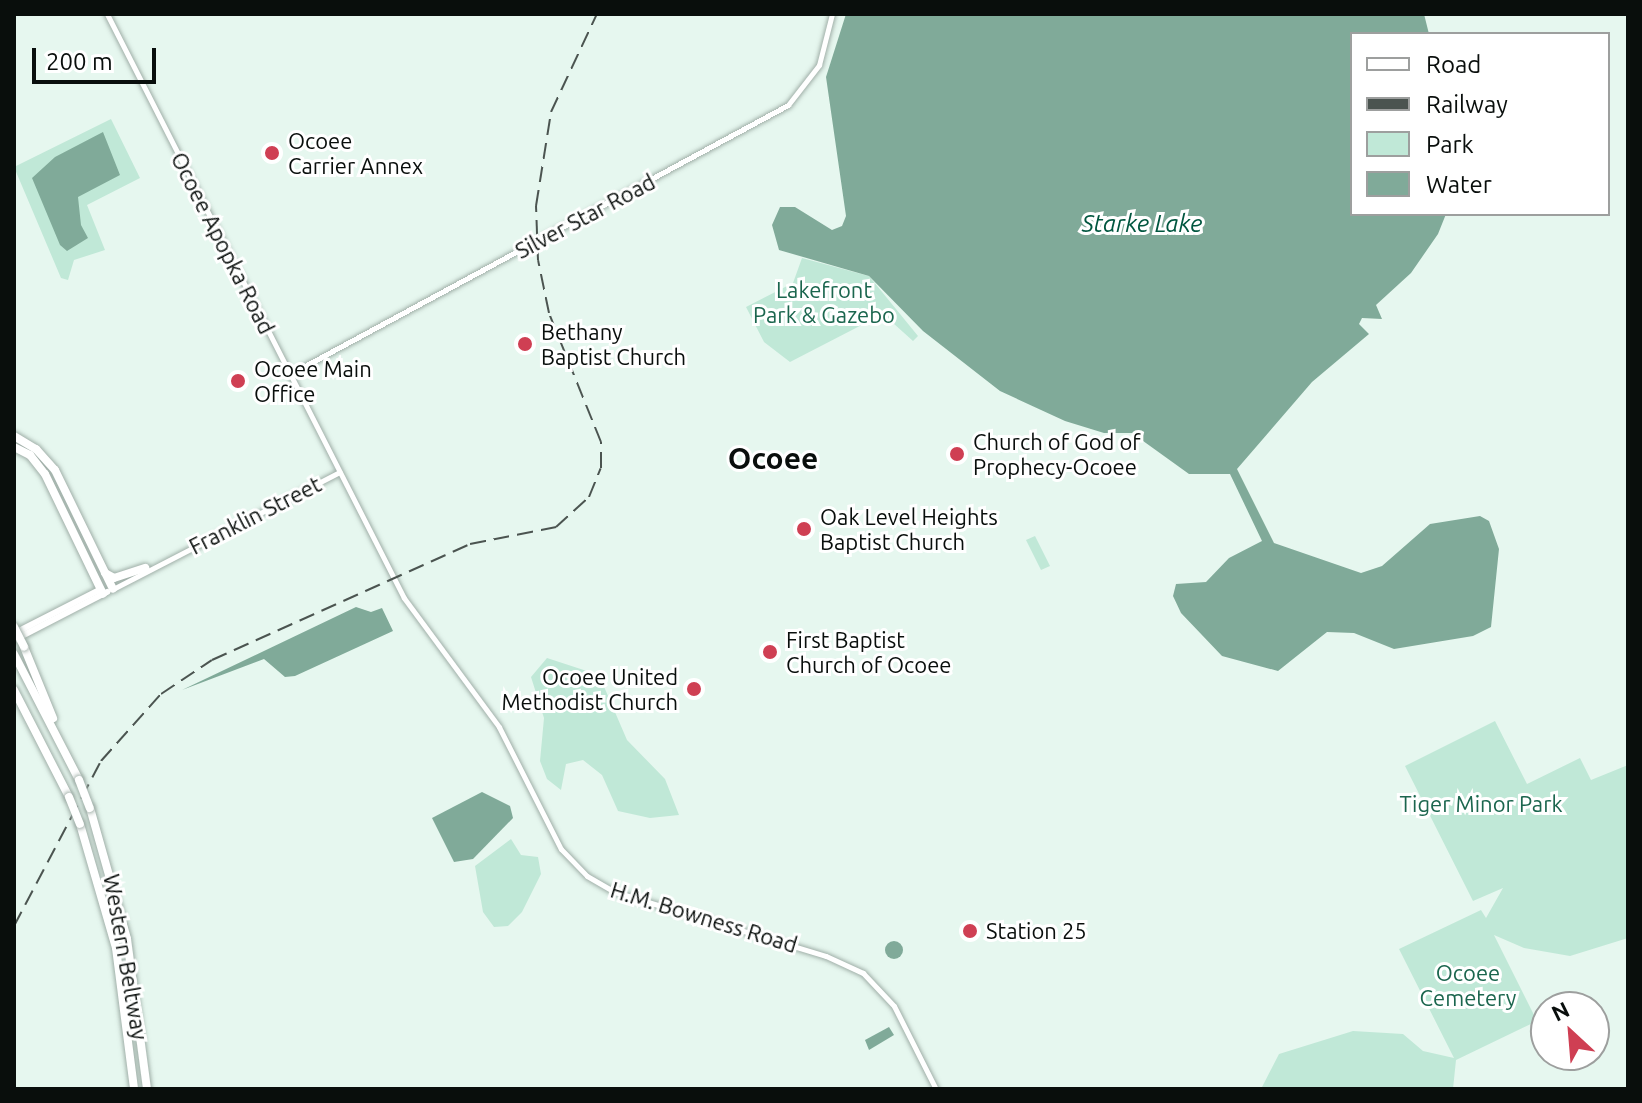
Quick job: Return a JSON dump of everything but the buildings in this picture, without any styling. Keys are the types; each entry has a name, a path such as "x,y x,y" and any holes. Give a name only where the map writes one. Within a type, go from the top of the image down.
{"highway":[{"path":"14,436 36,449 55,470 112,586"},
{"path":"14,447 30,455 45,474 102,591"},
{"path":"104,572 114,578 145,568"},
{"path":"14,627 70,760"},
{"name":"Western Beltway","path":"14,654 70,760 90,808 120,908 147,1089"},
{"name":"Western Beltway","path":"14,690 80,824 116,948 132,1089"}],"main road":[{"name":"Ocoee Apopka Road","path":"107,14 340,472"},
{"name":"Silver Star Road","path":"290,374 788,105 819,65 832,14"},
{"name":"Franklin Street","path":"14,633 340,472"},
{"name":"H.M. Bowness Road","path":"340,472 413,613 487,709 551,834 573,864 618,893 826,956 863,973 894,1006 936,1089"},
{"name":"Franklin Street","path":"112,586 169,558"},
{"name":"Franklin Street","path":"14,640 102,591"}],"green space":[{"path":"111,119 140,178 87,205 105,250 74,260 68,280 61,278 14,167"},
{"name":"Lakefront Park & Gazebo","path":"802,258 869,276 918,336 913,341 883,314 790,362 764,342 746,307 793,283"},
{"path":"1035,536 1050,566 1041,570 1026,540"},
{"path":"547,658 599,675 627,740 665,779 679,815 650,818 618,811 602,775 583,760 566,764 561,790 547,779 540,761 544,718 531,677"},
{"path":"1495,721 1527,784 1580,758 1591,780 1628,765 1628,938 1570,956 1524,948 1494,935 1530,1007 1530,1024 1456,1060 1453,1089 1261,1089 1279,1054 1353,1031 1403,1034 1423,1051 1454,1058 1399,949 1481,910 1486,918 1503,888 1473,901 1405,766"},
{"path":"511,839 521,855 538,857 541,874 522,912 508,926 494,927 483,912 475,866"}],"water":[{"name":"Starke Lake","path":"846,14 1424,14 1428,32 1350,32 1350,216 1445,216 1438,234 1411,273 1376,305 1382,319 1362,318 1359,324 1369,334 1312,382 1237,469 1274,543 1361,573 1382,566 1430,524 1480,516 1489,521 1499,549 1491,627 1473,636 1394,649 1354,633 1327,632 1278,671 1222,656 1181,613 1173,596 1176,584 1206,582 1229,558 1262,541 1230,474 1189,474 1132,433 1104,433 1065,421 1000,391 923,331 869,276 779,250 772,225 780,207 795,207 832,230 842,226 846,216 826,77"},
{"path":"103,132 120,175 78,197 81,225 88,238 67,251 60,245 32,178 55,157"},
{"path":"356,607 371,612 382,608 393,631 295,676 285,677 264,659 182,690"},
{"path":"482,792 510,806 513,818 473,859 454,862 432,818"},
{"path":"890,941 898,941 903,950 901,957 890,959 885,954 885,946"},
{"path":"889,1027 894,1035 869,1050 865,1040"}],"railway":[{"path":"14,926 101,761 161,694 212,660 470,544 556,527 589,497 601,468 601,442 549,313 538,260 536,206 551,112 597,14"}],"place":[{"name":"Ocoee Carrier Annex","path":"272,153"},
{"name":"Bethany Baptist Church","path":"525,344"},
{"name":"Ocoee Main Office","path":"238,381"},
{"name":"Church of God of Prophecy-Ocoee","path":"957,454"},
{"name":"Oak Level Heights Baptist Church","path":"804,529"},
{"name":"First Baptist Church of Ocoee","path":"770,652"},
{"name":"Ocoee United Methodist Church","path":"694,689"},
{"name":"Station 25","path":"970,931"}],"district":[{"name":"Ocoee","path":"773,458"}],"park label":[{"name":"Tiger Minor Park","path":"1481,804"},
{"name":"Ocoee Cemetery","path":"1468,984"}]}
